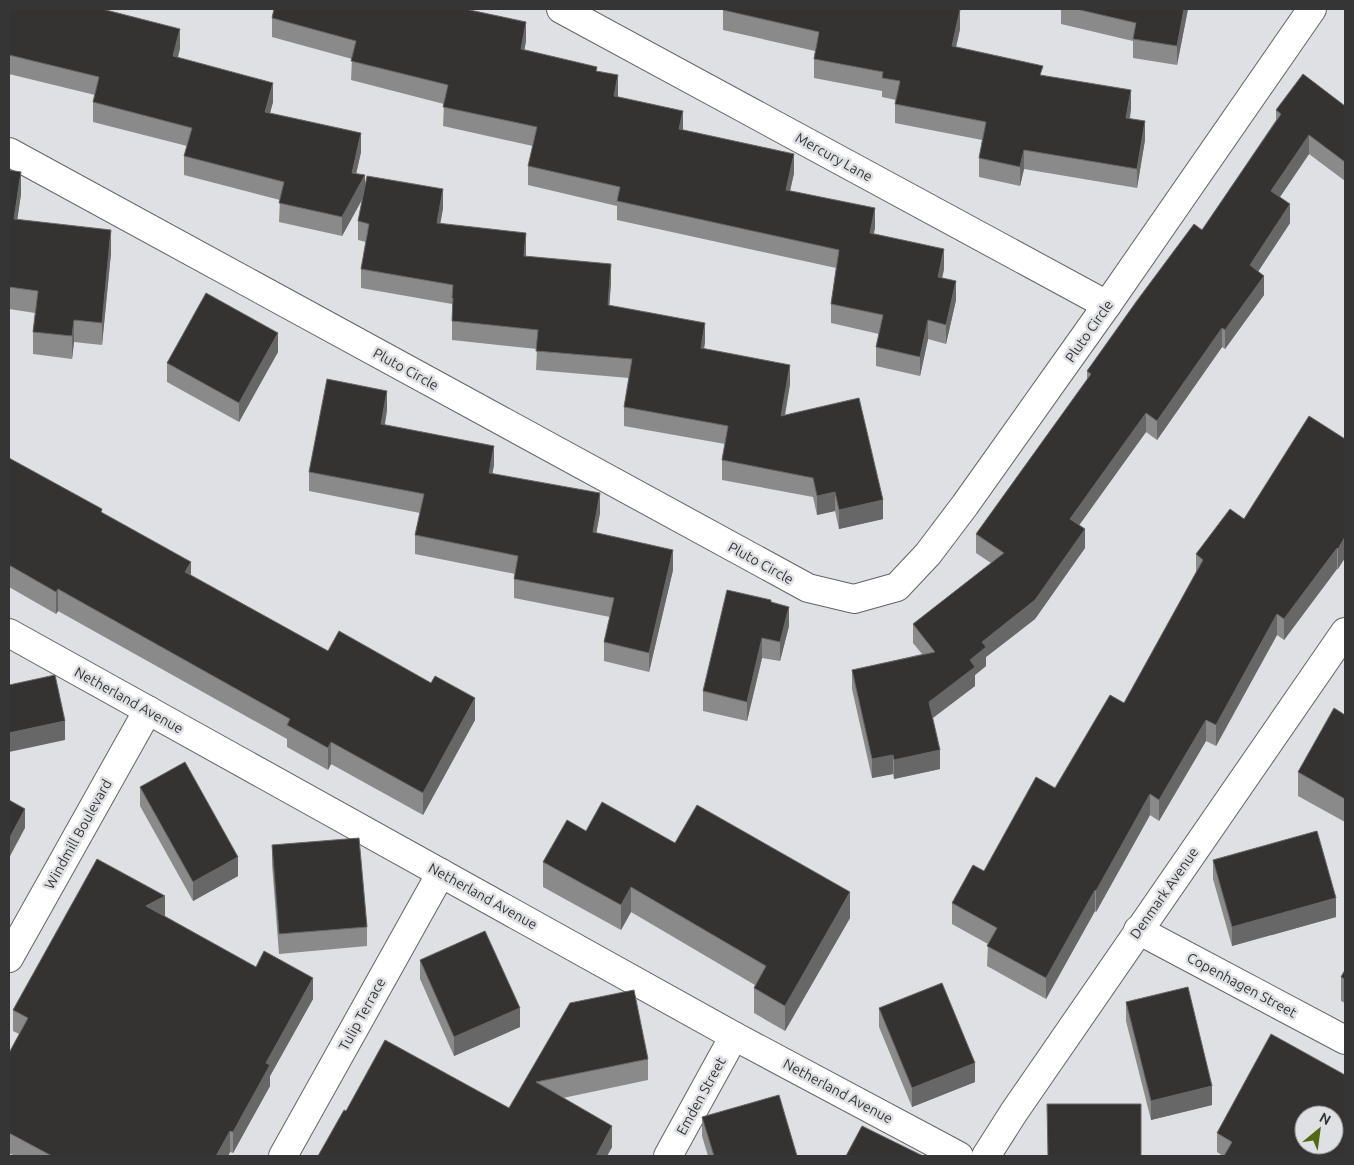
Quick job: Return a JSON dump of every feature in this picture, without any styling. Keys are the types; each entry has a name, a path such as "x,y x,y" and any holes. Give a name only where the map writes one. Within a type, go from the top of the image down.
{"street":[{"name":"Mercury Lane","path":"561,9 1108,306"},
{"name":"Pluto Circle","path":"9,152 808,588 854,599 897,587 928,554 1108,306 1312,9"},
{"name":"Netherland Avenue","path":"9,633 734,1036 959,1156"},
{"name":"Denmark Avenue","path":"986,1156 1138,930 1341,648"},
{"name":"Windmill Boulevard","path":"9,958 148,710"},
{"name":"Tulip Terrace","path":"283,1156 441,872"},
{"name":"Copenhagen Street","path":"1138,930 1345,1040"},
{"name":"Emden Street","path":"668,1156 734,1036"}],"building":[{"path":"9,9 102,9 180,29 173,56 273,83 265,112 361,133 352,173 365,175 342,217 279,203 284,182 184,156 192,128 93,102 99,77 9,55"},
{"path":"274,9 465,9 526,22 521,49 597,67 596,71 618,75 614,96 683,111 679,129 794,154 786,190 875,208 870,233 944,249 938,277 956,281 946,325 928,320 920,357 876,347 883,315 831,304 839,250 617,201 620,187 528,166 537,127 443,107 448,85 351,61 356,41 272,18"},
{"path":"723,9 960,10 952,46 1043,66 1040,75 1131,90 1126,118 1145,121 1137,169 1024,150 1020,167 979,158 986,122 895,104 900,81 882,78 883,72 814,59 819,32"},
{"path":"1076,9 1184,9 1177,46 1133,39 1136,23"},
{"path":"1303,74 1345,106 1345,162 1309,135 1271,191 1290,204 1250,265 1264,276 1225,330 1222,328 1157,421 1146,413 1070,519 1085,529 1035,600 982,642 986,647 970,660 975,667 929,702 940,750 894,760 893,755 872,759 852,670 935,652 913,624 1004,553 976,534 1091,374 1087,371 1136,302 1194,224 1202,230 1281,114 1276,110"},
{"path":"9,170 21,172 14,219 111,230 102,323 74,320 72,336 33,332 38,291 9,287"},
{"path":"367,176 443,189 437,223 526,233 524,256 611,264 608,305 705,323 701,348 790,365 781,416 859,398 883,500 839,510 835,492 817,496 813,478 722,460 728,426 624,407 632,359 536,351 538,330 452,321 453,285 361,269 369,224 358,221"},
{"path":"206,293 278,333 239,403 167,363"},
{"path":"327,379 387,391 381,424 494,446 489,473 600,493 593,532 673,550 649,653 604,642 614,598 514,579 518,556 415,535 424,494 309,472"},
{"path":"1309,416 1345,439 1345,537 1338,549 1284,619 1277,614 1216,725 1206,720 1159,800 1150,794 1046,978 987,946 997,928 952,903 973,865 984,871 1036,777 1055,788 1110,695 1124,703 1203,560 1196,554 1230,509 1244,519"},
{"path":"9,458 102,509 101,512 191,562 185,572 328,651 339,631 431,683 435,676 475,698 423,793 331,742 328,748 287,725 290,719 58,589 56,592 9,565"},
{"path":"727,590 771,600 771,602 789,607 780,642 762,638 747,702 703,691"},
{"path":"55,675 65,721 9,733 9,685"},
{"path":"1334,708 1345,715 1345,799 1298,772"},
{"path":"185,762 238,857 193,882 140,787"},
{"path":"9,800 25,809 9,839"},
{"path":"602,802 675,843 697,805 850,892 785,1006 754,988 766,966 631,887 621,905 543,862 567,820 586,831"},
{"path":"1317,831 1336,898 1232,927 1213,860"},
{"path":"359,838 367,927 279,934 272,845"},
{"path":"97,859 165,896 146,906 256,967 264,951 313,978 266,1063 270,1065 233,1132 230,1131 216,1156 52,1156 9,1133 9,1053 28,1018 13,1010"},
{"path":"485,931 520,1008 454,1037 420,960"},
{"path":"1345,970 1345,979 1341,977"},
{"path":"942,983 975,1063 912,1088 879,1008"},
{"path":"1188,987 1212,1086 1151,1101 1126,1002"},
{"path":"634,990 648,1059 536,1082 612,1126 596,1156 318,1156 344,1110 346,1111 385,1040 509,1108 570,1003"},
{"path":"1271,1034 1345,1075 1345,1156 1224,1156 1232,1142 1217,1133"},
{"path":"779,1095 797,1156 714,1156 702,1117"},
{"path":"1047,1104 1141,1104 1141,1156 1048,1156"},
{"path":"862,1126 923,1156 846,1156"}]}
